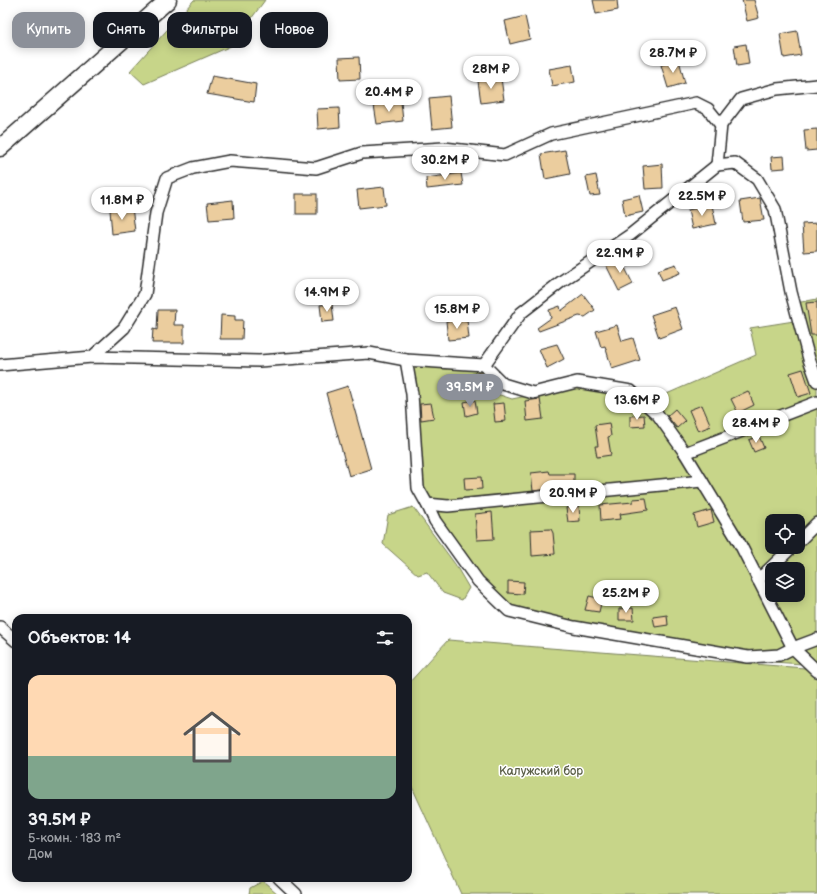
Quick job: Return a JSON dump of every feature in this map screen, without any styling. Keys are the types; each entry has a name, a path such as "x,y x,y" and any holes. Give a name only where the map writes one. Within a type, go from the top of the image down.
{"main road":[{"path":"0,148 168,0"}],"street":[{"path":"717,165 721,125 741,99 777,89 817,85"},
{"path":"92,357 124,328 145,294 156,213 167,178 193,168 230,161 316,168 362,153 444,148 505,155 551,134 696,102 708,109 721,125"},
{"path":"484,365 521,313 562,281 630,235 717,165 736,163 757,179 775,209 792,292 809,359 817,381"},
{"path":"0,365 92,357 259,361 369,353 406,360 484,365 503,384 533,393 577,382 631,391 658,415 685,453 739,542 793,648 817,672"},
{"path":"406,360 412,394 418,488 435,521 478,581 509,611 574,627 748,657 779,655 817,639"},
{"path":"685,453 817,402"},
{"path":"427,504 448,506 702,481"},
{"path":"805,535 817,523"},
{"path":"758,580 785,554"},
{"path":"0,627 12,638"},
{"path":"283,882 296,894"}],"green space":[{"path":"194,0 265,0 252,18 252,12 183,12"},
{"path":"167,30 167,48 226,48 144,84 130,71 151,48 159,48 159,39"},
{"path":"817,299 817,665 773,662 547,627 496,606 422,509 412,366 485,371 491,392 512,399 575,386 646,403 756,355 750,328 794,321 791,304"},
{"path":"413,507 455,564 469,588 462,600 443,593 427,572 418,575 383,544 388,515"},
{"name":"Калужский бор","path":"448,640 817,669 817,894 461,894 412,787 412,680"},
{"path":"264,882 278,894 249,894 250,888"}],"building":[{"path":"593,0 617,0 618,10 596,14"},
{"path":"742,0 754,0 759,18 747,21"},
{"path":"525,16 530,39 510,44 505,21"},
{"path":"797,31 801,55 784,58 780,34"},
{"path":"746,44 749,64 737,66 734,46"},
{"path":"359,57 360,79 340,80 339,58"},
{"path":"679,60 685,83 668,88 661,65"},
{"path":"572,65 575,82 552,86 549,69"},
{"path":"212,76 256,84 254,102 207,94"},
{"path":"501,78 504,100 481,103 478,81"},
{"path":"449,96 452,127 432,129 429,98"},
{"path":"401,102 403,121 377,124 374,105"},
{"path":"339,108 340,127 318,129 317,109"},
{"path":"817,129 817,150 806,151 804,130"},
{"path":"565,150 570,174 545,179 541,154"},
{"path":"784,156 785,168 772,169 771,157"},
{"path":"662,164 663,188 645,189 643,166"},
{"path":"461,173 463,185 427,189 426,178"},
{"path":"596,175 600,195 590,196 586,177"},
{"path":"384,187 386,205 359,208 357,190"},
{"path":"296,194 317,194 317,214 296,214"},
{"path":"639,195 643,212 625,216 622,199"},
{"path":"760,198 764,220 743,222 740,201"},
{"path":"233,200 234,218 209,220 207,203"},
{"path":"712,205 716,224 692,229 688,210"},
{"path":"132,207 135,231 112,234 110,210"},
{"path":"817,223 817,251 804,252 802,224"},
{"path":"620,258 633,284 619,291 606,265"},
{"path":"676,264 680,273 662,280 658,270"},
{"path":"346,286 347,300 333,302 332,288"},
{"path":"583,294 595,310 585,317 579,316 539,331 537,328 551,318 549,310 560,306 561,311"},
{"path":"817,302 817,335 811,335 806,303"},
{"path":"332,304 334,321 322,322 320,305"},
{"path":"675,307 683,329 659,338 651,315"},
{"path":"158,310 175,310 174,325 184,325 184,343 152,343 153,329 157,330"},
{"path":"221,315 235,316 235,320 243,320 242,339 220,339"},
{"path":"467,320 469,338 448,340 446,321"},
{"path":"617,325 622,341 633,338 640,360 612,369 605,346 601,347 596,331"},
{"path":"557,344 564,359 547,368 539,349"},
{"path":"803,369 811,393 798,397 790,373"},
{"path":"481,372 484,384 474,386 472,374"},
{"path":"348,386 371,469 349,476 326,393"},
{"path":"748,391 754,405 738,413 731,399"},
{"path":"540,399 543,419 527,421 525,401"},
{"path":"475,400 477,413 466,416 464,402"},
{"path":"431,403 434,418 421,420 420,404"},
{"path":"504,403 506,421 495,422 493,404"},
{"path":"702,405 711,426 698,431 689,410"},
{"path":"675,409 685,421 677,428 667,416"},
{"path":"644,415 645,426 630,427 630,416"},
{"path":"609,423 611,436 608,437 611,455 597,457 595,446 598,446 595,425"},
{"path":"759,436 764,448 754,452 749,440"},
{"path":"549,471 550,474 574,474 574,487 551,487 552,489 533,491 531,473"},
{"path":"481,477 482,489 465,490 464,478"},
{"path":"646,498 648,510 620,514 621,519 601,521 600,505 633,502 633,499"},
{"path":"579,506 580,521 568,522 566,508"},
{"path":"711,510 714,522 697,527 694,515"},
{"path":"492,512 494,539 477,540 475,514"},
{"path":"551,529 553,533 555,554 532,556 531,530"},
{"path":"508,581 524,582 523,594 508,593"},
{"path":"589,596 602,599 599,612 585,610"},
{"path":"633,608 634,620 619,620 619,609"},
{"path":"667,615 668,625 655,627 653,617"}]}
